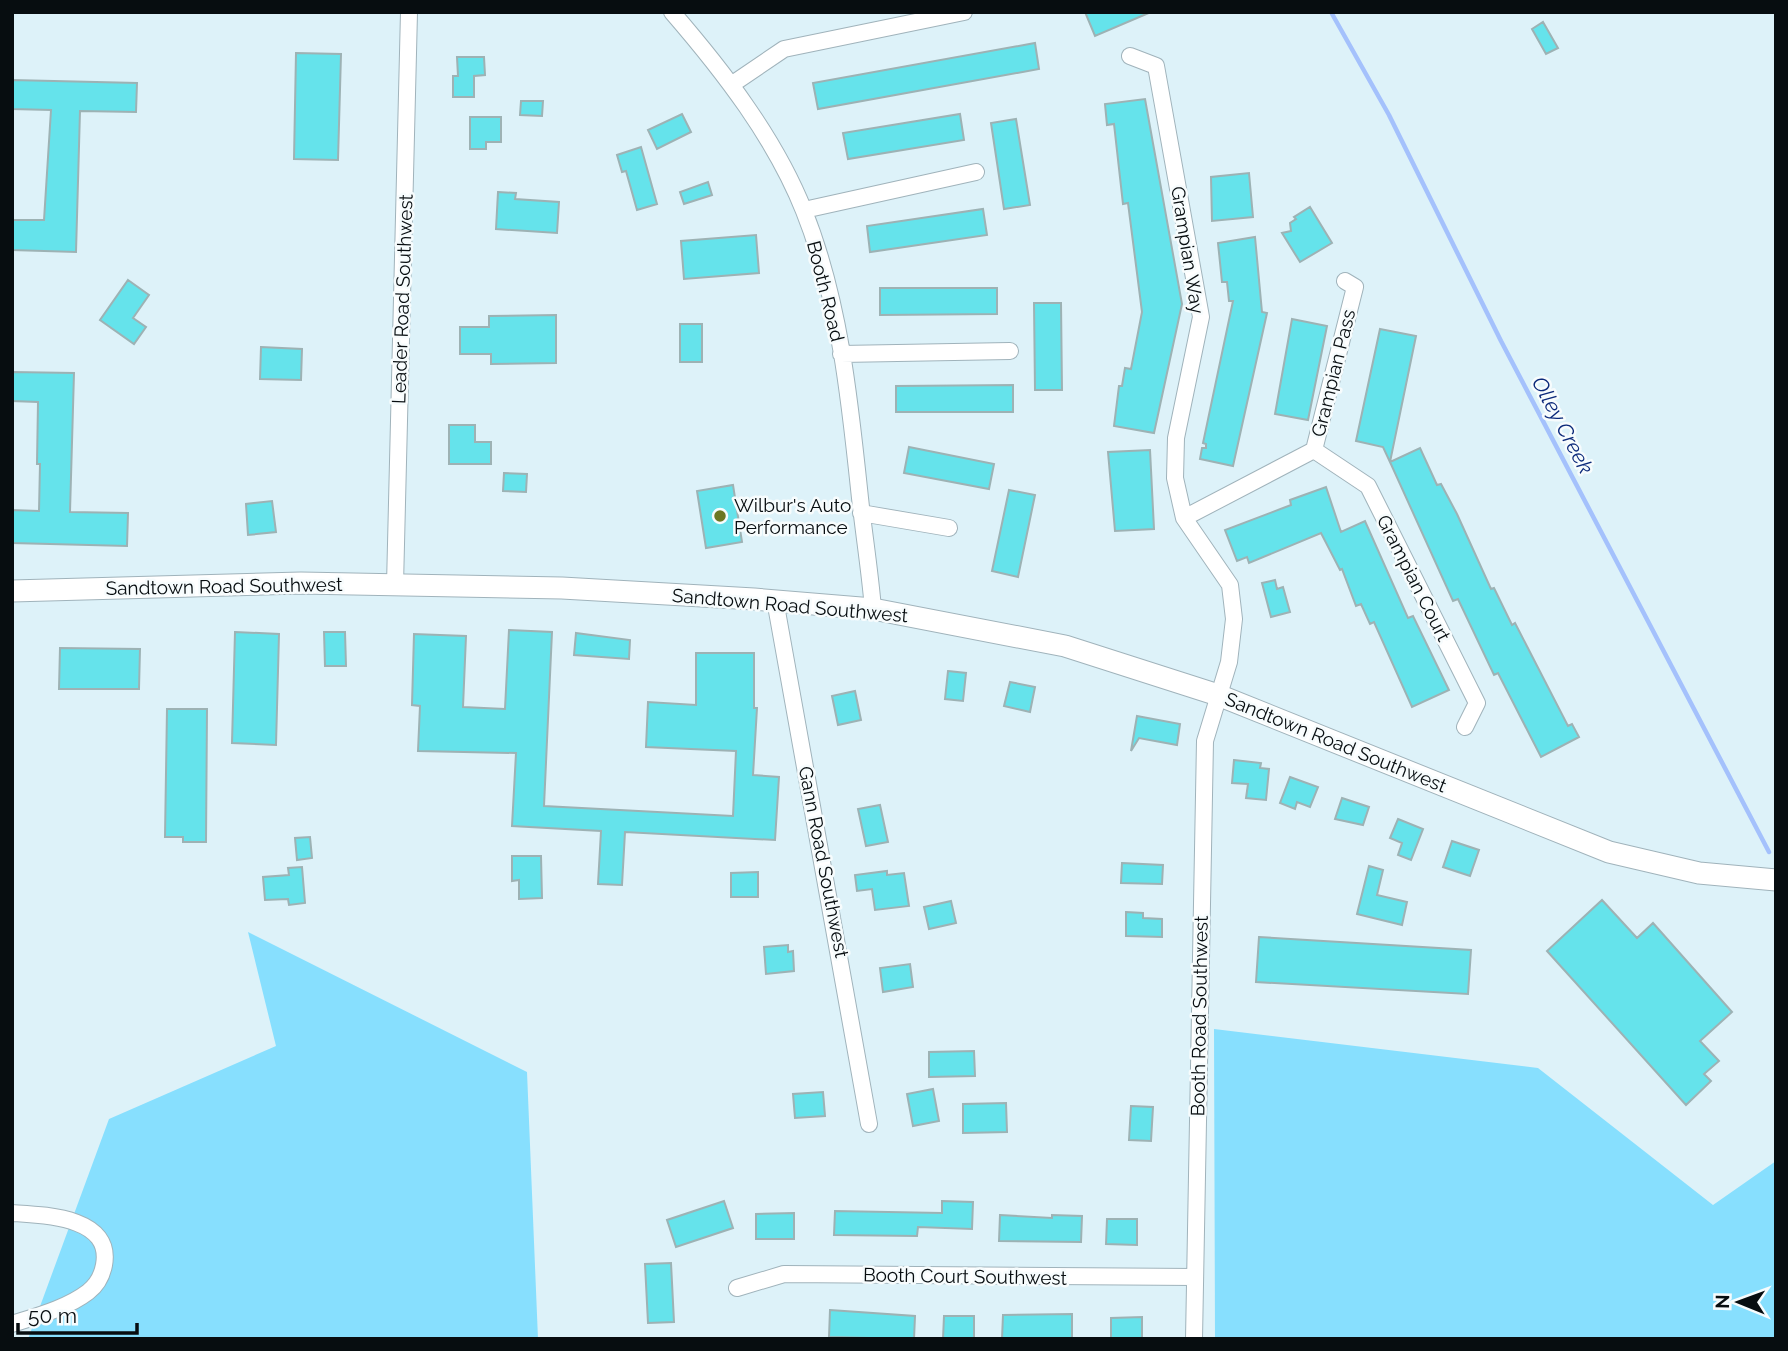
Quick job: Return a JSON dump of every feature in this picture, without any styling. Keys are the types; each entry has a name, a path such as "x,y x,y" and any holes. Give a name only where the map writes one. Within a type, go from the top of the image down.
{"street":[{"name":"Leader Road Southwest","path":"395,585 409,12"},
{"name":"Booth Road","path":"672,12 731,85 769,144 804,210 824,274 848,387 873,609"},
{"path":"731,85 784,49 964,12"},
{"name":"Grampian Way","path":"1130,56 1156,66 1201,317 1175,438 1175,478 1184,518 1230,585 1234,619 1229,662 1218,695"},
{"path":"804,210 976,172"},
{"name":"Grampian Pass","path":"1184,518 1314,450 1355,287 1345,281"},
{"path":"841,354 1010,351"},
{"name":"Grampian Court","path":"1314,450 1368,486 1477,703 1465,727"},
{"path":"861,513 949,528"},
{"name":"Sandtown Road Southwest","path":"12,591 197,584 596,589 873,609 1065,646 1218,695 1609,852 1699,873 1776,880"},
{"name":"Gann Road Southwest","path":"775,600 869,1124"},
{"name":"Booth Road Southwest","path":"1194,1339 1205,741 1218,695"},
{"path":"12,1213 41,1213 81,1224 100,1243 105,1259 98,1284 88,1293 12,1324"},
{"name":"Booth Court Southwest","path":"737,1288 784,1274 1195,1277"}],"shaded area":[{"path":"248,932 527,1072 538,1339 28,1339 109,1119 276,1046"},
{"path":"1214,1029 1538,1068 1713,1205 1776,1161 1776,1339 1215,1339"}],"building":[{"path":"1085,12 1151,12 1095,36"},
{"path":"1543,22 1558,48 1546,54 1532,29"},
{"path":"1035,43 1039,69 818,109 813,83"},
{"path":"296,53 341,54 338,160 294,159"},
{"path":"457,57 484,57 485,75 474,76 474,97 453,97 453,76 458,76"},
{"path":"12,80 137,83 136,112 80,111 76,252 12,250 12,220 44,220 51,110 12,109"},
{"path":"1145,99 1182,304 1154,433 1114,426 1119,386 1122,386 1125,368 1131,369 1142,312 1128,203 1123,204 1114,124 1107,125 1105,104"},
{"path":"521,101 543,101 542,116 520,115"},
{"path":"682,114 691,132 657,149 648,130"},
{"path":"960,114 964,140 848,159 843,133"},
{"path":"470,117 501,117 501,142 486,142 486,149 470,149"},
{"path":"1016,119 1030,205 1004,209 991,123"},
{"path":"641,147 657,204 637,210 626,171 622,172 617,155"},
{"path":"1249,173 1253,217 1212,221 1211,177"},
{"path":"708,182 712,195 684,204 680,192"},
{"path":"498,192 516,193 515,199 559,202 557,233 496,229"},
{"path":"1310,207 1332,243 1300,262 1282,233 1291,231 1290,223 1296,219 1294,217"},
{"path":"983,209 987,235 870,252 867,226"},
{"path":"756,235 759,273 684,279 681,241"},
{"path":"1255,237 1262,312 1267,313 1233,466 1200,459 1202,448 1206,448 1203,443 1233,301 1229,301 1227,282 1222,282 1218,243"},
{"path":"128,280 149,295 133,318 146,327 134,344 100,320"},
{"path":"880,288 997,288 997,314 880,315"},
{"path":"1034,303 1061,303 1062,390 1035,390"},
{"path":"556,315 556,363 491,364 491,354 460,354 460,327 489,327 489,316"},
{"path":"1292,319 1327,326 1308,420 1275,414"},
{"path":"680,324 702,324 702,362 680,362"},
{"path":"1380,329 1416,336 1390,462 1383,447 1356,441"},
{"path":"261,347 302,349 301,380 260,379"},
{"path":"12,372 74,373 70,512 128,513 127,546 12,543 12,510 39,511 40,464 37,464 38,402 12,401"},
{"path":"1013,385 1013,412 896,412 896,386"},
{"path":"449,425 475,425 475,442 491,442 491,464 449,464"},
{"path":"909,447 994,464 989,489 904,473"},
{"path":"1420,448 1437,485 1441,484 1457,514 1491,589 1494,588 1512,625 1515,623 1568,726 1572,724 1579,737 1541,757 1498,673 1494,675 1458,599 1453,601 1390,462"},
{"path":"1150,450 1154,529 1115,531 1108,452"},
{"path":"504,473 527,474 526,492 503,491"},
{"name":"Wilbur's Auto Performance","path":"733,485 742,542 706,548 697,491"},
{"path":"1326,487 1341,532 1365,521 1408,618 1413,616 1449,690 1412,707 1374,622 1370,624 1361,604 1356,606 1342,569 1340,570 1321,533 1249,563 1247,557 1237,561 1225,530 1291,505 1290,500"},
{"path":"1009,490 1035,495 1018,577 992,571"},
{"path":"272,501 276,532 248,535 246,504"},
{"path":"1275,580 1277,589 1283,587 1290,612 1271,617 1262,583"},
{"path":"509,630 552,632 544,806 733,816 736,751 646,747 648,702 696,705 696,653 754,653 754,708 757,708 753,775 779,777 775,840 625,832 622,885 598,884 601,831 512,826 516,753 418,751 420,706 412,705 414,634 466,636 463,707 505,709"},
{"path":"235,632 279,634 276,745 232,743"},
{"path":"324,632 345,632 346,666 325,666"},
{"path":"576,633 630,640 629,659 574,655"},
{"path":"60,648 140,649 139,689 59,689"},
{"path":"948,671 966,673 963,701 945,699"},
{"path":"1010,682 1035,687 1030,712 1004,706"},
{"path":"855,691 861,720 838,725 832,696"},
{"path":"167,709 207,709 206,842 183,842 183,837 165,837"},
{"path":"1137,716 1180,724 1177,745 1139,738 1131,751"},
{"path":"1234,760 1261,763 1260,768 1269,769 1266,800 1246,798 1248,784 1232,783"},
{"path":"1290,777 1318,787 1310,807 1297,802 1295,809 1280,803"},
{"path":"1342,798 1369,807 1363,825 1335,819"},
{"path":"880,805 888,842 866,846 858,809"},
{"path":"1398,819 1423,829 1411,860 1398,855 1402,843 1390,838"},
{"path":"310,837 312,858 297,860 295,838"},
{"path":"1452,841 1479,850 1470,876 1443,867"},
{"path":"512,856 541,856 542,898 519,899 519,880 512,881"},
{"path":"1122,863 1163,865 1162,884 1121,883"},
{"path":"1369,866 1383,870 1377,895 1407,902 1402,925 1357,914"},
{"path":"302,867 305,903 289,905 288,899 265,900 263,877 289,875 288,868"},
{"path":"887,871 887,875 904,873 909,906 875,910 872,889 857,891 855,875"},
{"path":"758,872 758,897 731,897 731,873"},
{"path":"1602,900 1637,938 1653,923 1732,1012 1700,1041 1719,1061 1704,1074 1711,1081 1686,1105 1547,951"},
{"path":"951,901 956,923 929,929 924,907"},
{"path":"1126,912 1143,913 1143,918 1162,919 1162,937 1126,936"},
{"path":"1259,937 1471,950 1468,994 1256,982"},
{"path":"788,945 788,952 793,951 794,971 766,974 764,947"},
{"path":"910,964 913,987 883,992 880,968"},
{"path":"974,1051 975,1076 929,1077 929,1052"},
{"path":"933,1089 939,1121 913,1126 907,1094"},
{"path":"823,1092 825,1116 795,1118 793,1094"},
{"path":"1006,1103 1007,1132 963,1133 963,1104"},
{"path":"1131,1106 1153,1107 1151,1141 1129,1140"},
{"path":"724,1201 733,1228 676,1247 667,1220"},
{"path":"942,1201 973,1202 972,1229 918,1227 917,1236 834,1235 835,1211 942,1213"},
{"path":"794,1213 794,1239 756,1239 756,1214"},
{"path":"1000,1215 1052,1218 1052,1215 1082,1216 1081,1242 999,1241"},
{"path":"1107,1219 1137,1219 1137,1245 1106,1244"},
{"path":"671,1263 674,1322 648,1323 645,1264"},
{"path":"830,1310 915,1316 914,1339 829,1337"},
{"path":"1072,1314 1072,1338 1002,1339 1003,1315"},
{"path":"944,1316 974,1316 974,1339 943,1339"},
{"path":"1142,1317 1142,1339 1111,1339 1111,1318"}],"waterway":[{"name":"Olley Creek","path":"1331,12 1389,115 1501,341 1769,852"}],"place":[{"name":"Wilbur's Auto Performance","path":"720,516"}]}
